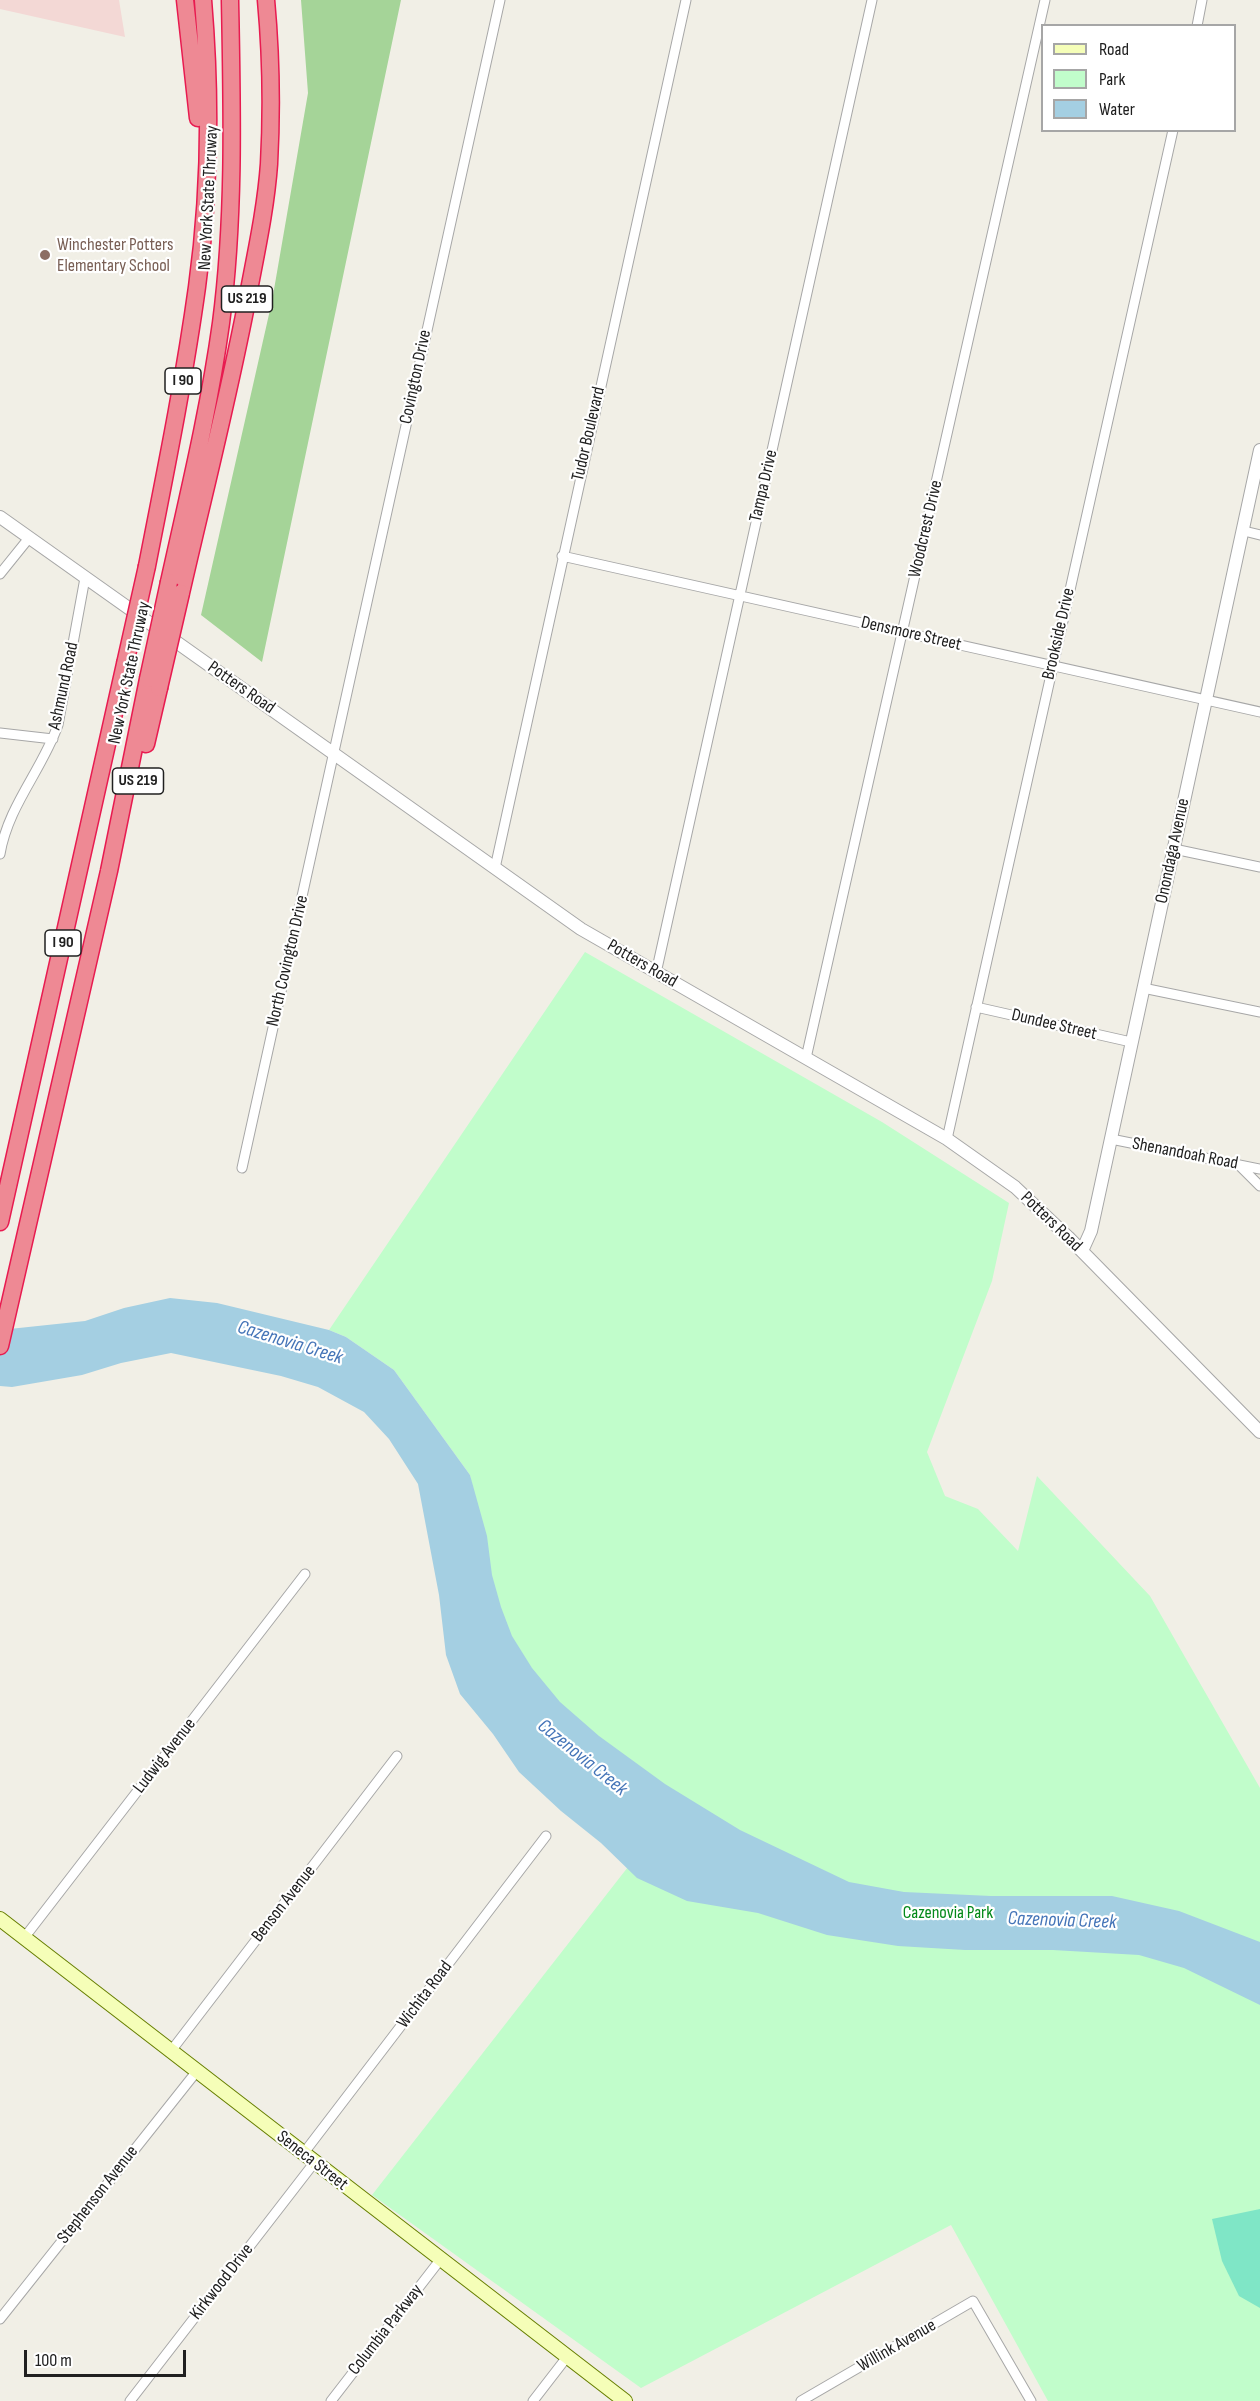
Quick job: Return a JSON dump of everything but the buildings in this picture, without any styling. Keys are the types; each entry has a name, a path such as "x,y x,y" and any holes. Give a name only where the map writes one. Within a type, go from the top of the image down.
{"highway":[{"path":"185,0 190,27 206,194"},
{"name":"New York State Thruway","path":"0,1222 147,566 183,380 197,285 206,194 208,57 204,0"},
{"name":"New York State Thruway","path":"175,587 221,322 231,205 230,0"},
{"name":"US 219","path":"109,872 127,830 153,683 175,587 231,379 263,214 269,164 270,95 270,49 266,0"},
{"name":"I 90","path":"0,1346 109,872"}],"main road":[{"name":"Seneca Street","path":"0,1919 625,2401"}],"street":[{"name":"Covington Drive","path":"335,754 500,0"},
{"name":"Tudor Boulevard","path":"495,868 686,0"},
{"name":"Tampa Drive","path":"656,973 872,0"},
{"name":"Woodcrest Drive","path":"806,1058 1046,0"},
{"path":"1197,24 1202,0"},
{"name":"Brookside Drive","path":"947,1139 1173,132"},
{"name":"Onondaga Avenue","path":"1082,1251 1091,1231 1260,450"},
{"name":"Potters Road","path":"0,517 581,929 947,1139 1015,1187 1082,1251 1260,1432"},
{"path":"1244,531 1260,535"},
{"path":"0,574 29,538"},
{"name":"Densmore Street","path":"562,556 1260,712"},
{"name":"Ashmund Road","path":"0,854 12,815 53,739 61,714 86,578"},
{"path":"0,733 53,739"},
{"name":"North Covington Drive","path":"242,1168 335,754"},
{"path":"1174,849 1260,867"},
{"path":"1143,988 1260,1012"},
{"name":"Dundee Street","path":"976,1007 1131,1042"},
{"name":"Shenandoah Road","path":"1111,1139 1259,1170"},
{"path":"1239,1165 1260,1186"},
{"name":"Ludwig Avenue","path":"24,1938 305,1574"},
{"name":"Benson Avenue","path":"171,2051 397,1756"},
{"name":"Wichita Road","path":"309,2158 546,1836"},
{"name":"Stephenson Avenue","path":"0,2319 197,2071"},
{"name":"Kirkwood Drive","path":"130,2401 309,2158"},
{"name":"Columbia Parkway","path":"331,2401 440,2260"},
{"name":"Willink Avenue","path":"801,2401 973,2301 1030,2401"},
{"path":"533,2401 567,2357"}],"shaded area":[{"path":"0,0 119,0 125,37 0,9"}],"green space":[{"path":"301,0 401,0 262,662 201,615 272,301 308,93"},
{"name":"Cazenovia Park","path":"585,952 882,1122 1009,1203 992,1281 927,1452 945,1496 978,1509 1018,1551 1037,1476 1150,1596 1260,1788 1260,2401 1048,2401 951,2225 641,2388 372,2195 642,1849 498,1631 470,1475 394,1370 346,1337 329,1330"},
{"path":"1260,2209 1260,2308 1239,2296 1222,2261 1212,2219"}],"water":[{"name":"Cazenovia Creek","path":"170,1298 217,1303 329,1330 346,1337 394,1370 470,1475 487,1536 492,1575 501,1607 512,1636 532,1668 560,1702 599,1736 665,1784 740,1830 849,1882 904,1892 991,1896 1112,1896 1179,1911 1260,1942 1260,2005 1184,1968 1139,1955 898,1946 827,1935 758,1913 687,1901 637,1878 601,1843 561,1811 519,1772 493,1734 460,1694 446,1655 439,1595 418,1484 389,1439 364,1412 318,1387 281,1376 171,1353 121,1363 82,1375 12,1387 0,1386 0,1330 85,1321 124,1308"}],"place":[{"name":"Winchester Potters Elementary School","path":"45,255"}]}
